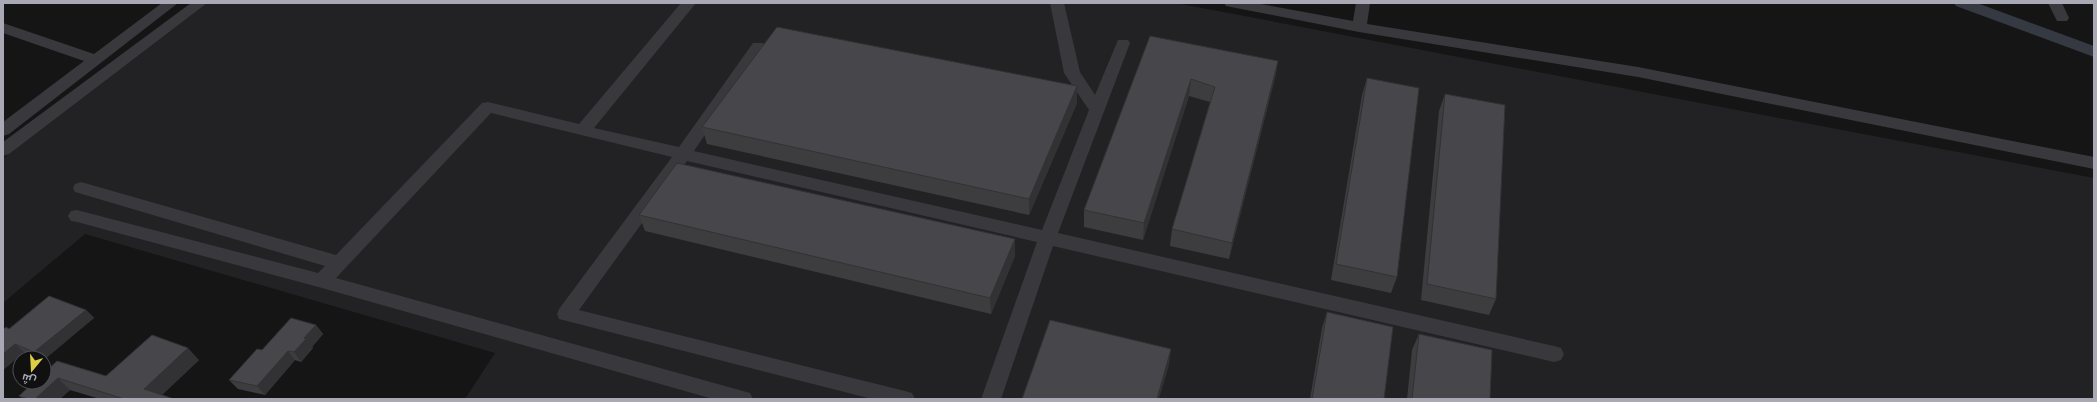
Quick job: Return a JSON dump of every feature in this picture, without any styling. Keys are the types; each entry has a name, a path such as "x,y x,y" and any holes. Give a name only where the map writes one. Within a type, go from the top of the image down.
{"street":[{"path":"3,130 171,3"},
{"path":"3,150 200,3"},
{"path":"582,131 689,3"},
{"path":"1057,3 1072,73 1097,109"},
{"path":"1231,3 1359,27 1638,72 2094,163"},
{"path":"1359,27 1363,3"},
{"path":"2055,3 2062,18"},
{"path":"3,28 96,60"},
{"path":"991,399 1047,238 1123,43"},
{"path":"758,46 683,154 566,314 905,399"},
{"path":"322,281 488,107 582,131 1554,354"},
{"path":"81,188 339,263"},
{"path":"77,216 322,281 743,399"}],"shaded area":[{"path":"202,3 1176,3 2094,178 2094,399 465,399 495,353 85,234 3,303 3,158"}],"building":[{"path":"777,27 1077,86 1029,199 702,127"},
{"path":"1150,36 1278,61 1232,243 1172,229 1215,87 1191,79 1144,223 1084,210"},
{"path":"1367,78 1419,88 1397,277 1336,264"},
{"path":"1445,94 1505,105 1496,299 1427,284"},
{"path":"677,163 1015,239 990,298 639,215"},
{"path":"49,296 86,310 36,350 29,350 15,344 3,354 3,330 6,327 9,329"},
{"path":"1327,312 1393,327 1384,399 1312,399"},
{"path":"291,318 316,325 294,352 288,351 257,386 229,380 257,349 262,350"},
{"path":"1050,320 1171,349 1157,399 1022,399"},
{"path":"1419,334 1492,350 1490,399 1412,399"},
{"path":"152,335 188,348 144,389 171,398 170,399 124,399 58,378 52,383 52,366 57,361 106,376"},
{"path":"25,390 45,390 35,399 28,399 19,396"}],"waterway":[{"path":"1962,3 2094,52"}]}
